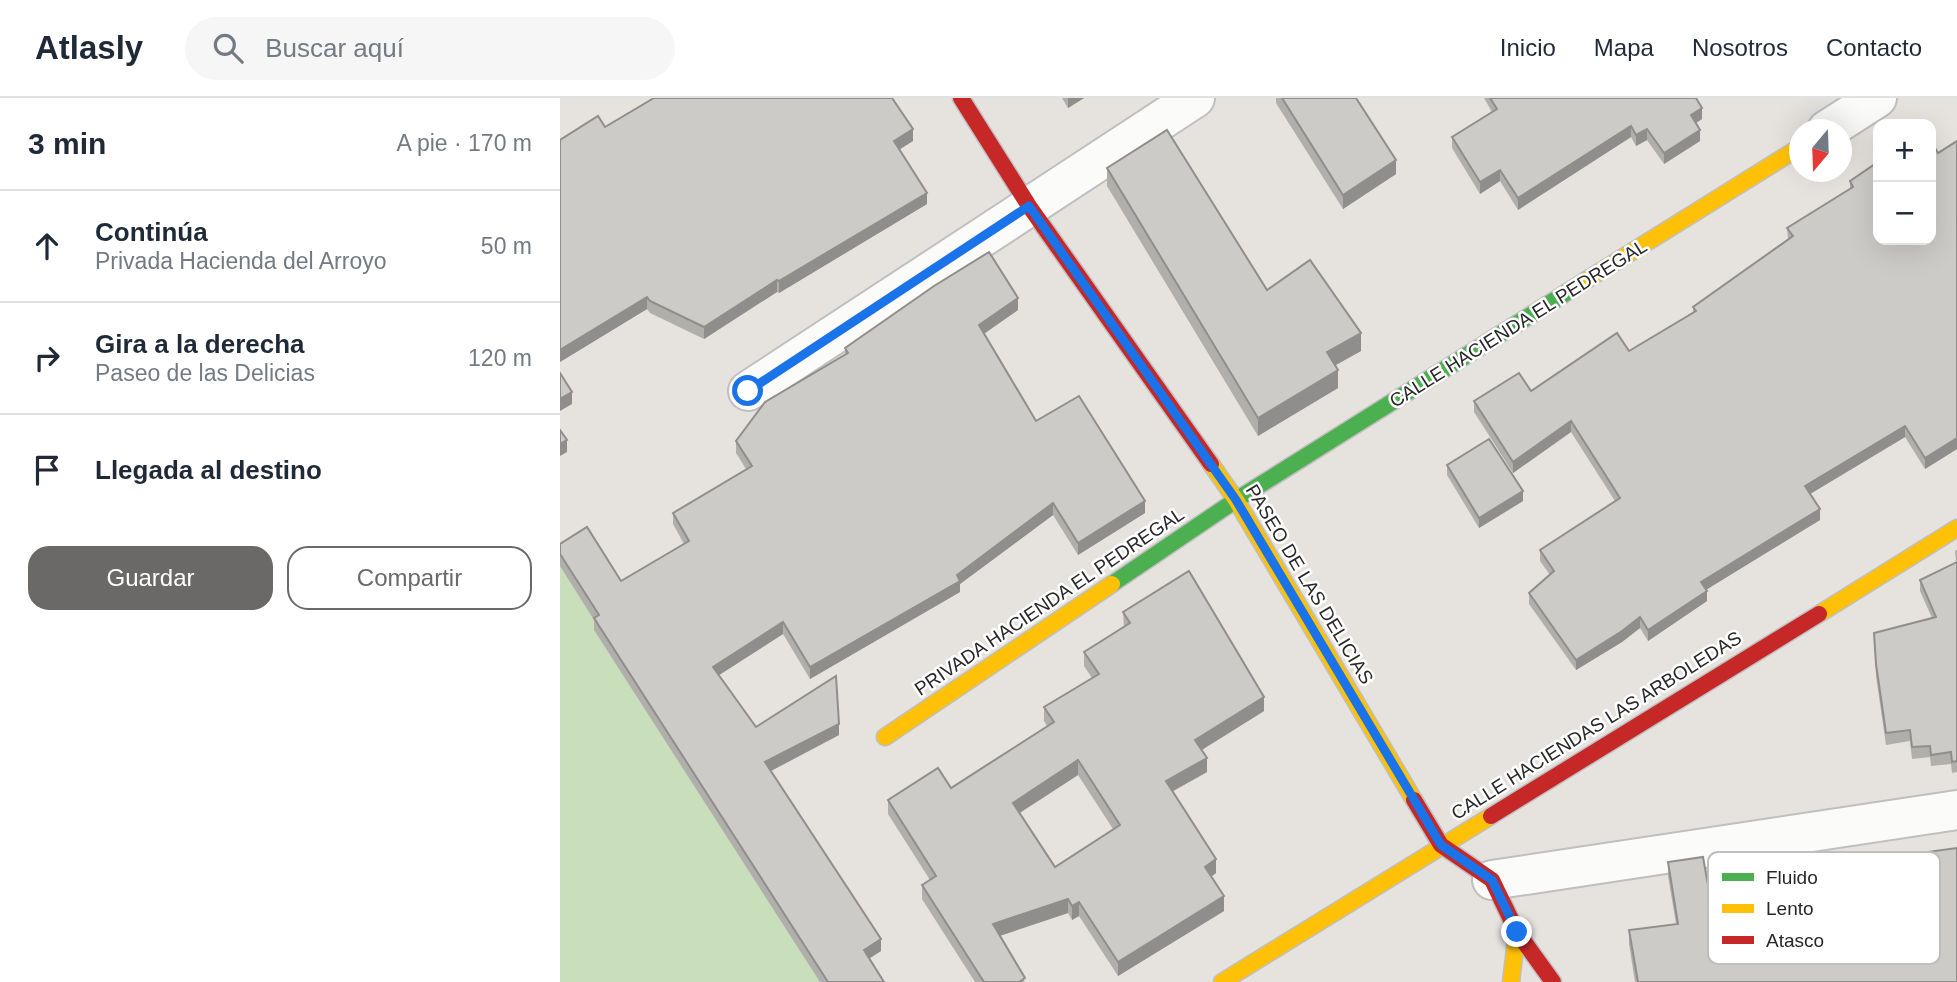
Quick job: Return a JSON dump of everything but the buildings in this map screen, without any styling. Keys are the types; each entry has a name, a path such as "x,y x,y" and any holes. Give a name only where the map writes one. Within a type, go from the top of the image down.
{"street":[{"name":"PASEO DE LAS DELICIAS","path":"961,98 1029,206 1236,500 1441,845 1492,880 1517,932 1553,982"},
{"path":"748,391 1195,98"},
{"path":"1844,119 1877,98"},
{"name":"CALLE HACIENDA EL PEDREGAL","path":"1236,500 1789,154"},
{"name":"PRIVADA HACIENDA EL PEDREGAL","path":"885,737 1236,500"},
{"name":"CALLE HACIENDAS LAS ARBOLEDAS","path":"1222,982 1957,528"},
{"path":"1492,880 1957,810"},
{"path":"1511,982 1517,932"}],"green space":[{"path":"560,548 837,982 560,982"}],"traffic: fast":[{"path":"1112,584 1236,500 1585,281"}],"traffic: slow":[{"path":"1585,281 1789,154"},
{"path":"1211,464 1236,500 1414,800"},
{"path":"1819,614 1957,528"},
{"path":"885,737 1112,584"},
{"path":"1222,982 1491,816"},
{"path":"1511,982 1517,932"}],"traffic: jam":[{"path":"961,98 1029,206 1211,464"},
{"path":"1491,816 1819,614"},
{"path":"1414,800 1441,845 1492,880 1517,932 1553,982"}],"route":[{"path":"748,391 1029,206 1236,500 1441,845 1492,880 1517,932"}]}
